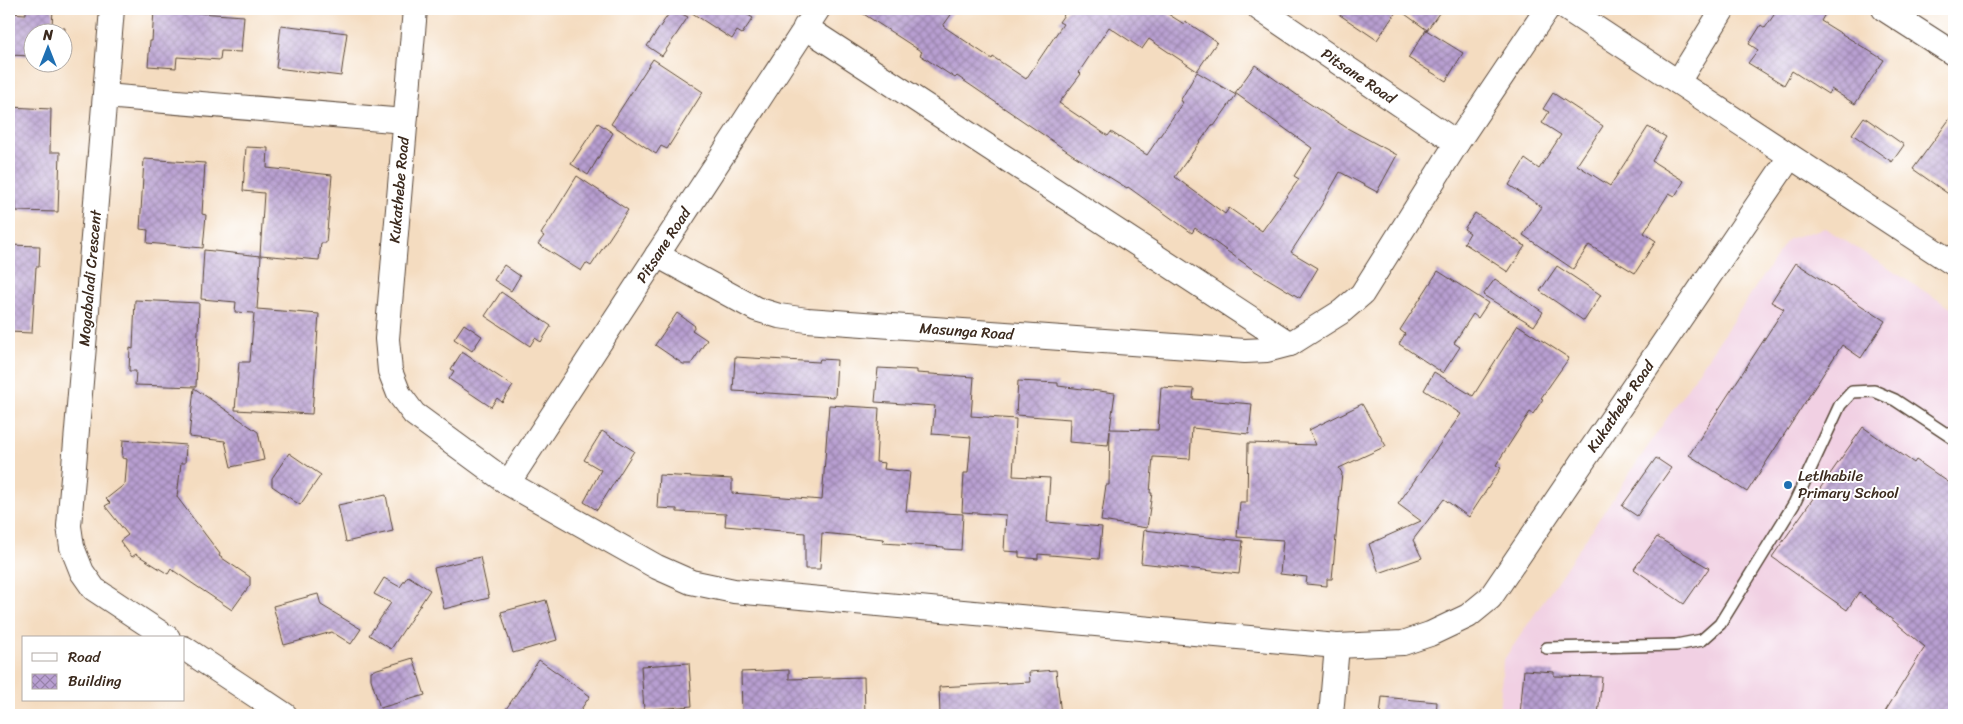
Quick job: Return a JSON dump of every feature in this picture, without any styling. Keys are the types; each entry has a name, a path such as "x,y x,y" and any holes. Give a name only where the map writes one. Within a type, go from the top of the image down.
{"street":[{"name":"Mogabaladi Crescent","path":"112,9 69,526 72,547 82,572 94,589 165,636"},
{"name":"Kukathebe Road","path":"415,9 387,339 390,371 399,394 414,414 508,483 657,568 691,582 734,591 1337,646 1402,643 1430,634 1468,616 1490,598 1790,157"},
{"name":"Pitsane Road","path":"1260,9 1457,143"},
{"name":"Masunga Road","path":"657,255 756,309 778,316 807,320 1245,351 1267,350 1290,344 1341,312 1362,294 1457,143 1547,9"},
{"path":"1567,9 1954,264"},
{"path":"1678,82 1724,9"},
{"path":"1884,9 1954,54"},
{"path":"812,18 1290,344"},
{"name":"Pitsane Road","path":"508,483 812,18"},
{"path":"105,96 405,121"},
{"path":"1331,715 1337,646"},
{"path":"185,649 285,715"}],"lane":[{"path":"1547,648 1676,645 1702,640 1720,624 1794,504 1840,405 1852,392 1874,391 1895,400 1953,437"}],"shaded area":[{"name":"Letlhabile Primary School","path":"1825,228 1954,310 1954,715 1499,715 1503,661 1788,239"}],"building":[{"path":"26,9 53,9 52,22 22,22 22,56 9,55 9,13 26,14"},
{"path":"672,9 688,17 662,56 647,46"},
{"path":"686,9 738,9 753,18 742,34 737,31 732,39"},
{"path":"856,9 955,9 943,26 1026,79 1063,24 1059,22 1068,9 1160,9 1184,24 1185,21 1217,42 1197,71 1149,39 1142,49 1109,27 1079,72 1081,74 1059,103 1108,136 1111,132 1147,155 1183,102 1180,101 1197,72 1236,95 1175,177 1225,214 1229,208 1262,231 1299,179 1294,176 1312,148 1235,93 1255,65 1347,128 1397,155 1377,192 1340,172 1321,206 1291,252 1318,268 1300,298 1255,271 1195,228 1192,233 1128,187 1073,155 957,76 955,78 920,55 922,52"},
{"path":"1331,9 1398,9 1377,40"},
{"path":"1398,9 1442,9 1427,30"},
{"path":"1778,9 1828,9 1821,21 1884,60 1855,104 1831,89 1828,94 1792,71 1784,85 1748,63 1758,50 1749,44 1761,25 1765,28"},
{"path":"154,10 244,16 241,52 221,51 220,60 177,57 176,68 148,66"},
{"path":"281,25 347,33 341,76 276,68"},
{"path":"1426,30 1463,53 1446,81 1408,58"},
{"path":"653,59 703,92 667,149 661,146 656,154 611,124"},
{"path":"1553,93 1603,126 1577,165 1610,186 1648,127 1666,137 1652,161 1684,181 1675,196 1669,193 1644,233 1656,241 1635,273 1589,245 1573,269 1523,235 1542,207 1509,185 1525,159 1539,169 1561,135 1542,123 1549,112 1543,109"},
{"path":"9,107 51,109 50,152 60,152 58,212 16,211 16,201 9,200"},
{"path":"1954,113 1954,198 1913,169"},
{"path":"1864,117 1904,145 1892,162 1852,134"},
{"path":"598,123 613,133 588,175 571,164"},
{"path":"246,147 268,148 267,168 332,175 326,243 321,243 319,260 260,255 264,193 243,191"},
{"path":"144,159 205,163 202,214 206,215 203,248 147,243 148,230 140,229"},
{"path":"577,176 628,210 591,266 586,263 581,271 538,244 544,236 541,234"},
{"path":"1475,213 1525,246 1508,272 1464,243 1470,233 1464,229"},
{"path":"9,245 40,246 39,267 36,267 32,333 9,332"},
{"path":"204,250 261,256 257,309 319,314 312,414 235,410 239,362 250,362 254,313 235,312 236,302 201,299"},
{"path":"1796,263 1885,321 1861,358 1842,345 1747,492 1689,455 1784,309 1771,302"},
{"path":"504,265 520,276 511,291 494,280"},
{"path":"1557,266 1601,295 1584,321 1540,291"},
{"path":"1438,271 1488,303 1478,318 1473,314 1454,343 1460,347 1443,373 1399,344 1405,334 1400,330"},
{"path":"1495,279 1543,312 1534,326 1483,295"},
{"path":"501,292 551,326 541,342 535,338 530,346 485,316"},
{"path":"135,300 199,303 196,387 135,385 136,371 129,371 130,348 133,349"},
{"path":"677,313 695,326 692,330 707,340 691,364 683,364 655,345"},
{"path":"464,324 482,336 472,351 454,339"},
{"path":"1518,325 1569,358 1541,398 1543,399 1533,414 1530,412 1496,465 1501,468 1469,517 1444,499 1413,540 1422,558 1379,573 1369,544 1421,521 1398,504 1461,414 1424,390 1434,372 1473,396"},
{"path":"462,352 513,386 502,402 497,398 491,407 449,379 454,371 451,369"},
{"path":"735,357 819,362 820,359 837,360 835,397 733,391"},
{"path":"878,368 917,370 917,373 974,377 971,416 1016,419 1013,476 1050,478 1047,522 1102,527 1099,559 1038,554 1038,559 1019,557 1019,552 1004,551 1006,515 962,512 964,473 968,473 971,437 932,434 935,406 875,402"},
{"path":"1018,381 1058,383 1058,386 1115,393 1110,429 1158,430 1161,387 1194,389 1193,399 1252,404 1249,434 1192,428 1190,459 1153,457 1150,493 1152,493 1147,528 1101,521 1106,485 1109,485 1110,431 1108,445 1069,442 1070,419 1016,415"},
{"path":"194,388 258,432 264,460 231,467 225,441 189,437"},
{"path":"1362,404 1386,446 1339,468 1342,473 1332,579 1327,579 1327,586 1306,584 1307,577 1280,574 1283,540 1237,537 1240,502 1247,502 1248,443 1316,445 1309,430"},
{"path":"829,405 879,408 876,462 885,463 884,469 910,472 906,511 963,514 961,550 883,543 884,539 822,533 820,569 805,569 805,533 725,526 726,514 677,512 677,509 657,508 659,475 732,479 732,493 822,500"},
{"path":"1863,427 1914,463 1916,460 1954,486 1954,715 1883,715 1925,647 1859,592 1847,610 1772,557"},
{"path":"602,431 634,451 597,510 584,502 601,470 584,460"},
{"path":"123,440 186,445 185,463 181,463 177,497 220,554 219,556 250,577 250,585 232,610 171,569 168,574 136,554 132,557 120,541 128,535 105,506 110,503 106,499 125,484 127,459 122,458"},
{"path":"289,453 321,475 300,505 272,486 272,478"},
{"path":"1656,458 1671,468 1637,516 1622,506"},
{"path":"386,495 393,531 346,542 338,505"},
{"path":"1144,530 1243,541 1239,574 1141,563"},
{"path":"1657,537 1709,568 1684,604 1634,569"},
{"path":"480,557 489,598 444,609 434,568"},
{"path":"408,576 430,590 391,649 369,635 391,603 374,594 384,578 400,587"},
{"path":"318,594 321,605 361,629 351,644 332,632 284,645 273,606"},
{"path":"546,600 557,640 513,653 501,612"},
{"path":"413,658 425,695 380,708 371,679 371,671"},
{"path":"539,660 590,696 577,715 502,715"},
{"path":"689,663 692,706 644,710 641,666"},
{"path":"789,670 789,679 864,677 865,715 818,715 818,712 742,715 741,672"},
{"path":"1056,670 1061,715 940,715 939,687 1030,682 1029,672"},
{"path":"1524,670 1554,672 1554,676 1602,677 1598,715 1520,715"},
{"path":"1382,697 1437,702 1436,715 1380,715"}],"place":[{"name":"Letlhabile Primary School","path":"1788,485"}]}
